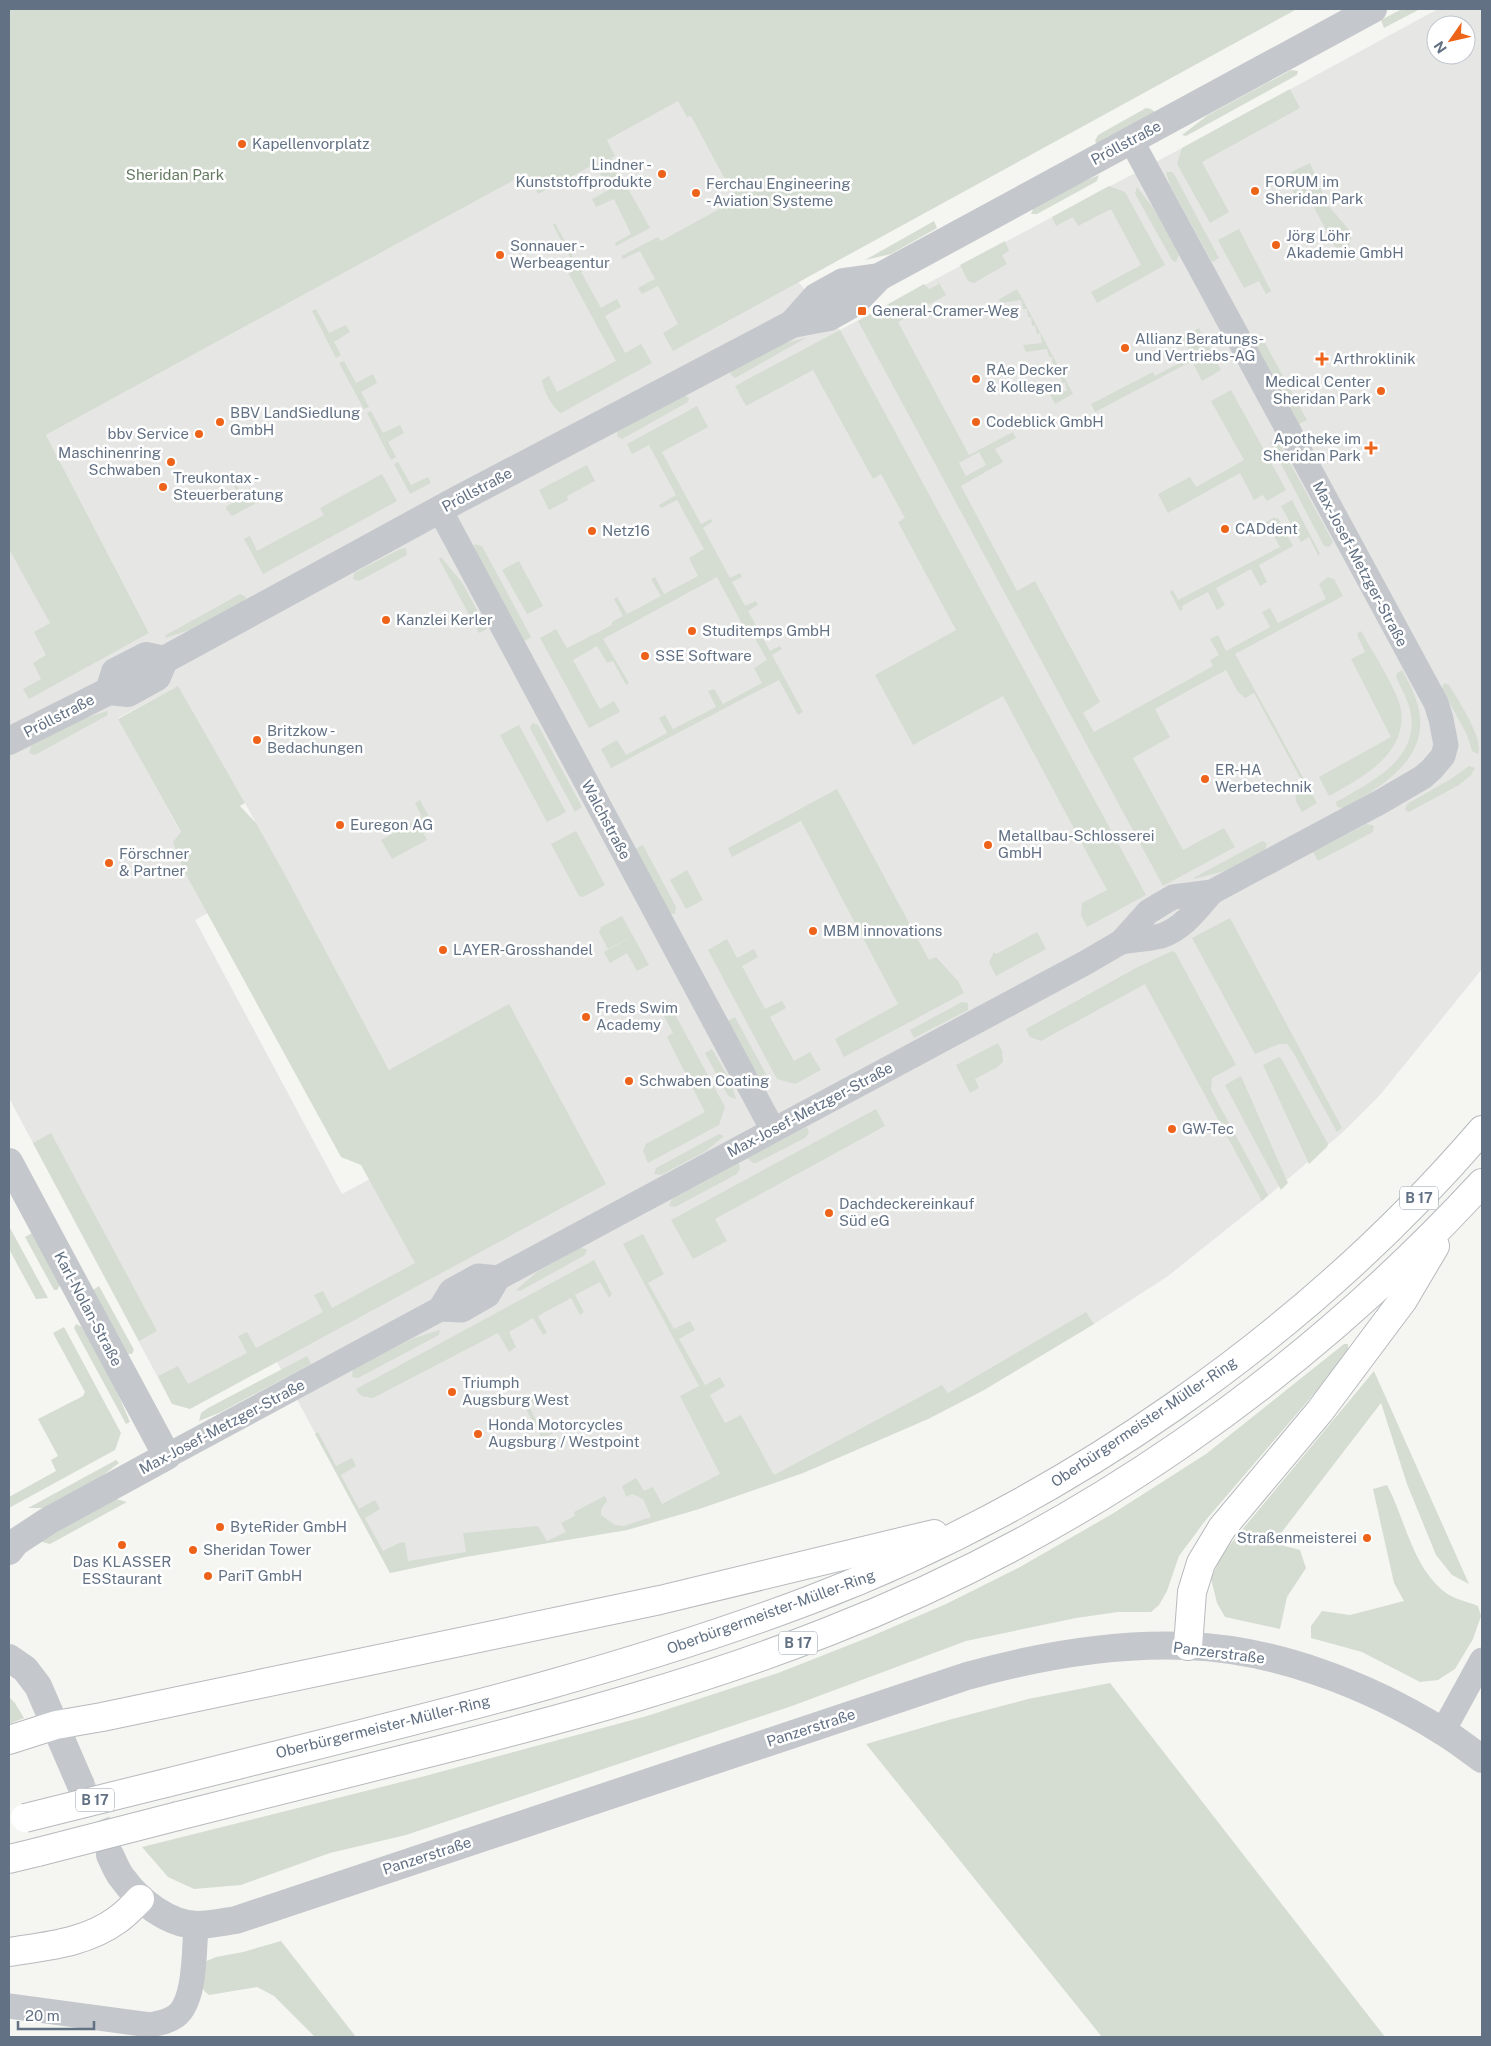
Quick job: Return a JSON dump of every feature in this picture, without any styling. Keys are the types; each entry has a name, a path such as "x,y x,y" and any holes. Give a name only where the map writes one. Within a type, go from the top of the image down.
{"highway":[{"name":"Oberbürgermeister-Müller-Ring","path":"17,1820 477,1704 618,1665 687,1644 761,1618 847,1586 928,1550 1058,1482 1188,1397 1255,1347 1353,1263 1427,1191 1482,1130"},
{"name":"B 17","path":"9,1859 544,1724 629,1700 783,1648 885,1609 1002,1553 1076,1512 1138,1474 1208,1426 1276,1376 1348,1315 1453,1215 1482,1183"},
{"path":"1188,1646 1192,1592 1201,1563 1222,1528 1320,1412 1405,1297 1453,1215"},
{"path":"9,1740 56,1726 660,1600 984,1521"},
{"path":"9,1952 76,1940 96,1932 119,1919 140,1899"}],"street":[{"name":"Pröllstraße","path":"9,741 109,691 115,672 146,656 164,660 274,598 792,324 829,317 854,303 879,277 1373,9"},
{"name":"Max-Josef-Metzger-Straße","path":"9,1551 16,1542 48,1521 440,1309 451,1291 478,1276 498,1278 1121,942 1148,912 1161,904 1174,897 1212,892 1374,805 1423,777 1432,769 1442,756 1446,745 1436,703 1132,140"},
{"name":"Walchstraße","path":"440,510 773,1130"},
{"name":"Karl-Nolan-Straße","path":"9,1162 167,1456"},
{"name":"Panzerstraße","path":"110,1855 122,1878 140,1899 161,1914 177,1921 196,1925 236,1920 967,1676 1012,1663 1110,1647 1188,1646 1251,1654 1306,1668 1362,1688 1443,1731 1482,1760"},
{"path":"9,1658 25,1669 38,1686 80,1782"},
{"path":"1443,1731 1482,1660"},
{"path":"9,2006 150,2025 166,2022 178,2015 184,2007 191,1986 196,1925"}],"shaded area":[{"path":"1438,9 1482,9 1482,969 1380,1095 1342,1133 1262,1201 1168,1276 1094,1324 984,1390 928,1419 803,1473 699,1509 627,1530 465,1557 390,1573 277,1362 172,1404 9,1098 9,510 89,665 149,633 46,435 690,84 799,283 840,330 1426,16 1426,65 1476,65 1476,15 1427,15","holes":["177,687 245,803 430,1147 342,1194 195,920 221,906 118,718"]}],"green space":[{"name":"Sheridan Park","path":"9,9 1297,9 673,351 663,333 678,324 658,286 642,294 638,288 655,279 640,251 623,259 621,256 658,237 661,241 732,202 730,198 734,196 691,116 687,117 678,101 607,140 615,156 611,158 650,228 616,246 615,243 631,234 614,199 596,207 592,199 609,190 595,164 538,194 527,173 46,435 149,633 29,699 23,689 41,679 33,663 46,655 34,632 50,623 9,549"},
{"path":"1402,9 1420,9 1384,28 1381,20"},
{"path":"1291,70 1298,71 1297,75 1186,136 1182,135 1208,115"},
{"path":"1290,89 1300,108 1202,162 1229,212 1210,223 1177,164 1182,148"},
{"path":"1146,108 1155,112 1097,144 1095,141 1098,135"},
{"path":"1310,163 1327,204 1350,231 1349,250 1342,260 1308,196 1298,202 1285,175"},
{"path":"1166,172 1174,174 1219,258 1212,262 1170,185"},
{"path":"1099,175 1097,181 1037,214 1031,214 1034,207"},
{"path":"1109,186 1125,192 1165,265 1097,303 1091,292 1141,265 1111,209 1078,226 1073,217 1056,226 1052,217"},
{"path":"1137,187 1154,209 1179,255 1176,262 1172,260 1137,197 1135,193"},
{"path":"934,221 937,228 891,254 865,260"},
{"path":"555,223 577,264 593,255 598,262 581,272 601,308 617,299 621,307 605,316 625,353 641,344 652,363 561,413 548,398 542,380 549,376 557,392 616,361 563,263 571,259 553,225"},
{"path":"1239,229 1271,291 1266,294 1259,281 1244,288 1218,240"},
{"path":"1005,241 1009,251 1002,255 1007,264 974,283 968,281 960,265"},
{"path":"936,277 946,295 898,322 969,455 1013,432 1016,438 995,449 1003,462 961,486 1017,591 1035,581 1100,702 1083,713 1094,732 1213,666 1210,660 1219,655 1210,639 1218,635 1226,651 1270,627 1262,612 1270,608 1278,623 1326,599 1319,584 1328,577 1334,579 1343,596 1235,654 1317,803 1302,812 1296,801 1295,789 1304,785 1254,693 1245,698 1238,692 1226,670 1155,709 1170,737 1133,758 1183,850 1224,828 1235,847 1163,886 858,321 924,284 929,289 939,284","holes":["979,452 986,465 966,476 959,463"]},
{"path":"1017,289 1073,394 1055,404 1049,393 1067,391 1065,382 1062,383 1060,374 1057,374 1056,365 1053,366 1052,357 1049,357 1047,349 1026,352 1023,345 1042,343 1040,333 1037,334 1035,325 1032,326 1031,317 1028,317 1027,309 1023,309 1021,300 1001,303 998,300"},
{"path":"316,309 329,333 346,325 350,332 334,342 341,355 336,358 312,311"},
{"path":"1199,328 1221,370 1202,381 1192,361 1095,412 1091,404 1153,372 1155,376 1192,356 1182,337"},
{"path":"840,330 1146,895 1087,927 1081,915 1082,903 1107,890 1003,696 913,745 875,675 956,630 898,522 905,518 881,474 873,479 813,370 746,406 735,386"},
{"path":"806,338 735,378 730,374 732,370 780,344"},
{"path":"1260,341 1265,343 1307,420 1299,424 1257,348"},
{"path":"344,361 356,383 373,374 377,383 361,392 369,407 364,409 339,363"},
{"path":"1231,390 1286,490 1267,501 1263,495 1254,500 1240,473 1168,513 1158,494 1190,477 1196,487 1244,460 1211,401"},
{"path":"684,395 689,398 688,402 622,439 617,436 618,431"},
{"path":"697,406 708,427 662,452 701,524 711,519 712,522 703,528 730,578 740,573 742,577 732,582 745,606 756,601 758,605 748,611 770,651 780,646 782,649 772,655 803,712 798,715 779,680 611,768 601,749 617,740 626,755 667,733 659,718 665,715 673,729 716,707 708,691 714,689 723,704 762,683 754,668 767,660 752,633 748,635 717,577 603,639 629,683 626,685 613,661 607,663 597,646 573,660 600,709 614,701 620,712 589,728 540,638 556,629 567,648 612,625 612,622 623,616 614,599 617,597 627,614 661,596 651,579 655,577 664,594 698,576 689,558 704,549 677,500 661,508 659,505 676,495 649,445 632,454 627,444"},
{"path":"371,411 383,433 400,425 404,433 388,442 396,457 391,460 367,413"},
{"path":"1277,439 1333,542 1329,547 1324,546 1270,443"},
{"path":"398,462 411,485 428,477 431,483 410,494 394,464"},
{"path":"587,465 595,481 567,496 568,500 549,510 539,490"},
{"path":"229,472 243,497 261,489 265,496 264,499 232,516 226,509 227,506 241,498 227,474"},
{"path":"382,474 397,501 263,574 244,539 250,536 257,551 324,515 320,508"},
{"path":"1292,500 1320,554 1318,555 1309,537 1301,542 1281,506"},
{"path":"1275,517 1276,519 1278,518 1293,546 1259,565 1267,582 1260,586 1251,569 1216,588 1225,605 1217,610 1208,592 1182,606 1183,609 1180,611 1170,592 1173,590 1178,600 1280,547 1266,522"},
{"path":"474,544 482,546 531,637 523,642 475,551"},
{"path":"406,548 407,555 359,581 353,579 354,573 400,549"},
{"path":"441,557 463,584 487,629 479,633 439,559"},
{"path":"519,561 543,606 527,614 502,570"},
{"path":"240,594 246,597 244,602 199,627 165,638 166,635"},
{"path":"1361,631 1399,702 1401,726 1397,740 1379,763 1355,781 1329,796 1319,777 1391,737 1351,659 1365,652 1357,634"},
{"path":"1402,670 1414,694 1420,715 1419,733 1414,749 1405,764 1377,788 1344,808 1337,807 1336,802 1379,776 1392,765 1402,753 1409,740 1412,724 1409,706 1396,677 1397,673"},
{"path":"1444,683 1449,685 1469,719 1478,740 1478,754 1472,751 1467,735 1442,689"},
{"path":"178,686 245,803 240,806 256,823 389,1070 509,1004 606,1184 190,1409 172,1404 158,1376 178,1366 188,1384 247,1353 238,1336 247,1332 256,1348 323,1312 314,1295 323,1291 332,1308 415,1263 361,1165 341,1157 183,869 173,842 181,832 118,719"},
{"path":"107,711 108,715 35,755 29,753 31,746 80,720"},
{"path":"532,723 538,725 582,807 575,812 530,728"},
{"path":"519,725 566,812 547,822 500,735"},
{"path":"1469,766 1475,768 1471,775 1459,785 1409,812 1405,810 1407,804 1451,779"},
{"path":"837,789 929,960 936,957 958,981 964,993 844,1057 835,1039 898,1004 801,821 732,857 728,848"},
{"path":"420,800 429,817 418,823 427,840 392,859 381,840 422,817 415,803"},
{"path":"1367,824 1374,826 1373,832 1318,861 1313,852"},
{"path":"576,831 605,885 583,897 579,896 551,844"},
{"path":"1262,841 1267,843 1265,850 1225,871 1194,879 1195,877"},
{"path":"643,845 676,907 675,914 670,913 635,849"},
{"path":"687,870 703,900 686,909 670,880"},
{"path":"622,916 633,936 608,949 599,932 601,927"},
{"path":"1230,918 1342,1128 1337,1132 1287,1044 1279,1044 1255,1054 1192,938"},
{"path":"1037,932 1046,949 996,976 989,962 994,952 996,954"},
{"path":"633,936 649,965 637,971 627,953 610,963 604,952"},
{"path":"727,939 737,958 754,949 758,957 742,966 765,1009 782,1001 786,1008 770,1017 794,1061 810,1052 821,1070 795,1084 777,1079 708,950"},
{"path":"1172,951 1175,952 1236,1065 1212,1078 1211,1090 1268,1195 1262,1201 1145,984 1041,1041 1030,1037 1026,1029 1136,968"},
{"path":"962,1002 968,1003 968,1010 914,1038 910,1030"},
{"path":"670,1005 725,1107 719,1125 648,1163 643,1151 646,1144 705,1112 667,1037 673,1033 661,1010"},
{"path":"735,1017 767,1076 766,1083 754,1070 739,1046 727,1021"},
{"path":"998,1043 1002,1051 1003,1062 975,1079 979,1088 970,1093 956,1065"},
{"path":"712,1049 730,1080 736,1099 728,1096 705,1053"},
{"path":"1279,1057 1328,1144 1309,1164 1263,1065"},
{"path":"1241,1076 1288,1183 1281,1190 1225,1085"},
{"path":"876,1109 885,1126 715,1219 727,1241 693,1259 671,1220"},
{"path":"807,1127 809,1133 805,1138 756,1163 747,1158"},
{"path":"51,1133 157,1331 139,1341 33,1143"},
{"path":"719,1134 724,1136 706,1151 661,1175 654,1174 656,1168"},
{"path":"739,1163 740,1169 737,1174 675,1207 669,1206 672,1199"},
{"path":"9,1226 48,1298 36,1299 9,1249"},
{"path":"32,1233 60,1285 57,1290 54,1290 25,1237"},
{"path":"643,1234 664,1274 648,1283 674,1329 690,1321 695,1330 679,1339 705,1385 720,1377 725,1386 710,1395 725,1423 741,1415 774,1475 942,1385 948,1393 1086,1312 1094,1324 984,1390 928,1419 803,1473 699,1509 627,1530 465,1557 390,1573 315,1434 318,1432 336,1466 352,1458 356,1466 341,1475 359,1509 375,1500 380,1509 365,1518 383,1551 405,1542 408,1561 466,1552 463,1533 538,1526 547,1541 566,1532 561,1523 575,1516 574,1512 605,1496 607,1501 601,1509 601,1515 615,1525 624,1526 651,1517 643,1499 633,1494 626,1497 622,1486 636,1478 644,1491 653,1487 662,1504 720,1474 680,1396 699,1386 623,1244"},
{"path":"580,1247 587,1250 585,1255 520,1291 516,1290 537,1272"},
{"path":"594,1260 612,1294 609,1298 600,1282 575,1295 584,1312 580,1315 571,1298 538,1316 547,1333 543,1335 533,1318 509,1332 516,1347 509,1352 498,1333 373,1398 359,1394 356,1389"},
{"path":"99,1286 134,1350 132,1354 127,1354 93,1290"},
{"path":"76,1324 82,1327 115,1387 130,1422 126,1424 74,1328"},
{"path":"64,1327 121,1433 115,1450 9,1508 9,1497 56,1471 51,1460 58,1456 38,1419 83,1396 85,1392 53,1333"},
{"path":"440,1330 439,1335 358,1378 352,1377 353,1369 414,1338"},
{"path":"1344,1344 1348,1344 1348,1354 1205,1521 1179,1556 1167,1591 1159,1605 1151,1612 1118,1612 1076,1618 966,1641 792,1706 406,1835 330,1853 241,1885 194,1889 168,1877 142,1847 425,1776 647,1716 778,1673 872,1636 946,1604 1020,1567 1112,1514 1206,1454"},
{"path":"307,1356 311,1364 221,1412 199,1421 201,1413 208,1408"},
{"path":"1374,1371 1469,1584 1452,1575 1436,1555 1407,1484 1381,1403 1278,1537 1281,1545 1300,1550 1306,1568 1287,1597 1280,1629 1225,1617 1217,1603 1211,1579 1222,1554"},
{"path":"540,1392 543,1398 529,1406 542,1432 549,1428 552,1434 542,1439 522,1402"},
{"path":"116,1460 119,1463 102,1476 45,1508 28,1508"},
{"path":"1387,1485 1417,1557 1425,1570 1446,1593 1478,1606 1481,1616 1473,1639 1455,1669 1438,1680 1420,1682 1362,1652 1311,1638 1311,1626 1322,1611 1350,1615 1404,1601 1394,1583 1373,1489"},
{"path":"116,1499 127,1502 50,1544 42,1542 45,1538"},
{"path":"1110,1683 1385,2037 1102,2037 866,1744 1028,1699"},
{"path":"9,1697 24,1718 9,1724"},
{"path":"281,1941 356,2037 315,2037 274,1996 257,1987 209,1995 205,1992 201,1984 204,1962 216,1957 243,1952"}],"tunnel":[{"path":"80,1783 110,1855"}],"place":[{"name":"Kapellenvorplatz","path":"242,144"},
{"name":"Lindner - Kunststoffprodukte","path":"662,174"},
{"name":"FORUM im Sheridan Park","path":"1255,191"},
{"name":"Ferchau Engineering - Aviation Systeme","path":"696,193"},
{"name":"Jörg Löhr Akademie GmbH","path":"1276,245"},
{"name":"Sonnauer - Werbeagentur","path":"500,255"},
{"name":"General-Cramer-Weg","path":"862,311"},
{"name":"Allianz Beratungs- und Vertriebs-AG","path":"1125,348"},
{"name":"Arthroklinik","path":"1322,359"},
{"name":"RAe Decker & Kollegen","path":"976,379"},
{"name":"Medical Center Sheridan Park","path":"1381,391"},
{"name":"BBV LandSiedlung GmbH","path":"220,422"},
{"name":"Codeblick GmbH","path":"976,422"},
{"name":"bbv Service","path":"199,434"},
{"name":"Apotheke im Sheridan Park","path":"1371,448"},
{"name":"Maschinenring Schwaben","path":"171,462"},
{"name":"Treukontax - Steuerberatung","path":"163,487"},
{"name":"CADdent","path":"1225,529"},
{"name":"Netz16","path":"592,531"},
{"name":"Kanzlei Kerler","path":"386,620"},
{"name":"Studitemps GmbH","path":"692,631"},
{"name":"SSE Software","path":"645,656"},
{"name":"Britzkow - Bedachungen","path":"257,740"},
{"name":"ER-HA Werbetechnik","path":"1205,779"},
{"name":"Euregon AG","path":"340,825"},
{"name":"Metallbau-Schlosserei GmbH","path":"988,845"},
{"name":"Förschner & Partner","path":"109,863"},
{"name":"MBM innovations","path":"813,931"},
{"name":"LAYER-Grosshandel","path":"443,950"},
{"name":"Freds Swim Academy","path":"586,1017"},
{"name":"Schwaben Coating","path":"629,1081"},
{"name":"GW-Tec","path":"1172,1129"},
{"name":"Dachdeckereinkauf Süd eG","path":"829,1213"},
{"name":"Triumph Augsburg West","path":"452,1392"},
{"name":"Honda Motorcycles Augsburg / Westpoint","path":"478,1434"},
{"name":"ByteRider GmbH","path":"220,1527"},
{"name":"Straßenmeisterei","path":"1367,1538"},
{"name":"Das KLASSER ESStaurant","path":"122,1545"},
{"name":"Sheridan Tower","path":"193,1550"},
{"name":"PariT GmbH","path":"208,1576"}]}
